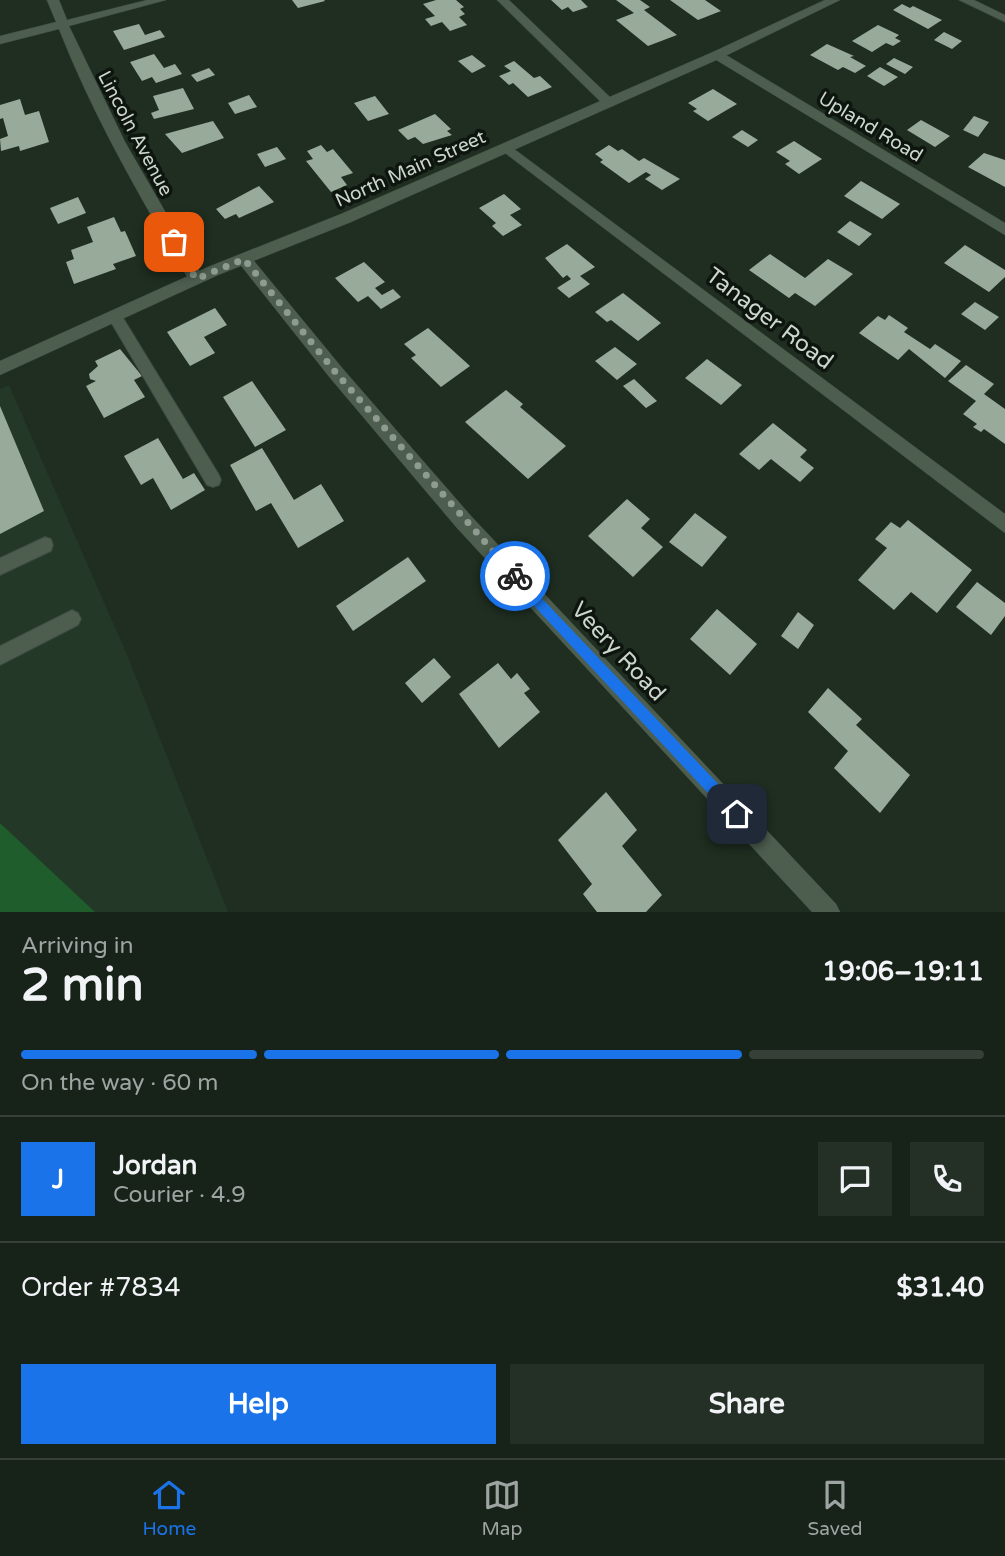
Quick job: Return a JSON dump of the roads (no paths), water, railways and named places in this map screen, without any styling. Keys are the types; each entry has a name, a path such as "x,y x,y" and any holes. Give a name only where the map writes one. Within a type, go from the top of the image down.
{"street":[{"name":"Lincoln Avenue","path":"53,0 87,84 152,206 196,279"},
{"path":"0,40 160,0"},
{"path":"503,0 608,103"},
{"name":"North Main Street","path":"0,368 196,279 346,218 717,55 834,0"},
{"path":"965,0 1005,19"},
{"name":"Upland Road","path":"717,55 1005,230"},
{"name":"Tanager Road","path":"506,147 1005,525"},
{"name":"Veery Road","path":"244,259 337,374 464,522 828,912"}],"lane":[{"path":"115,317 213,480"},
{"path":"0,567 45,545"},
{"path":"0,656 72,619"}]}
